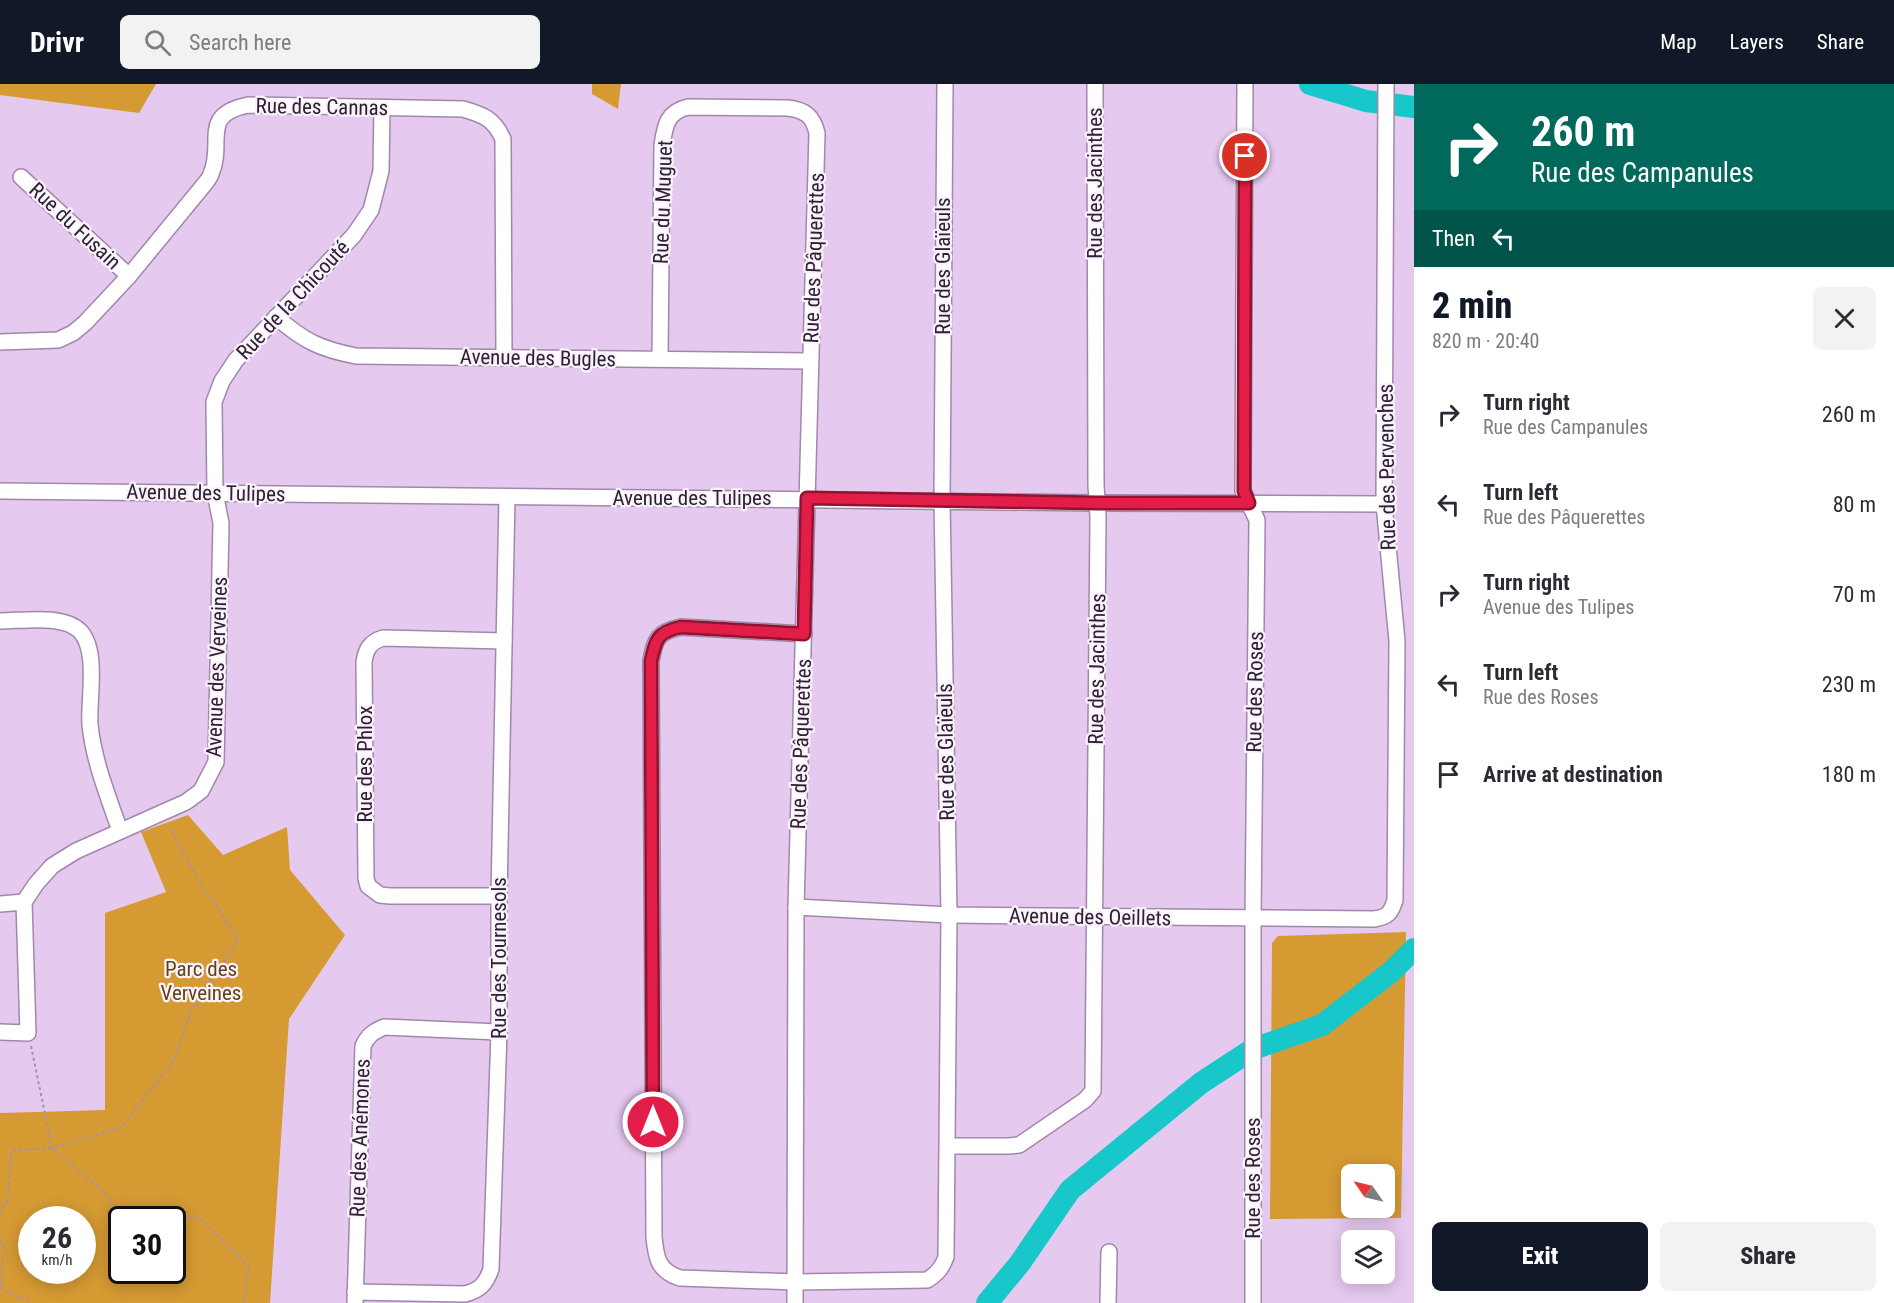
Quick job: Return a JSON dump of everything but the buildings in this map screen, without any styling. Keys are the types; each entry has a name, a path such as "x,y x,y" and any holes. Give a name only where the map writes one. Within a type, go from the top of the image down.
{"street":[{"name":"Rue des Glaïeuls","path":"804,634 681,627 667,630 658,636 654,647 651,661 654,1237 656,1254 668,1274 680,1278 796,1282 927,1280 936,1275 946,1257 948,1146 949,915 942,500 945,84"},
{"name":"Rue des Jacinthes","path":"948,1146 1019,1144 1085,1100 1093,1090 1098,503 1096,485 1095,84"},
{"name":"Rue des Roses","path":"1245,84 1244,491 1257,519 1252,919 1253,1303"},
{"name":"Rue des Pervenches","path":"1385,918 1392,911 1395,900 1397,641 1384,504 1386,88"},
{"name":"Rue des Cannas","path":"0,342 58,340 73,333 86,323 129,276 212,174 217,126 223,115 234,108 248,105 463,109 488,118 498,128 503,139 504,358"},
{"name":"Rue du Muguet","path":"660,359 662,145 669,119 676,110 688,107 788,108 800,110 809,115"},
{"name":"Rue de la Chicouté","path":"215,493 214,402 222,381 231,367 354,234 371,210 381,171 382,108"},
{"name":"Rue des Pâquerettes","path":"795,1303 796,907 817,133 815,123 809,115"},
{"name":"Rue du Fusain","path":"21,177 129,276"},
{"name":"Avenue des Bugles","path":"276,317 314,345 357,356 810,361"},
{"name":"Avenue des Tulipes","path":"0,491 1384,504"},
{"name":"Avenue des Verveines","path":"24,902 52,866 76,851 186,802 201,791 216,762 221,523 215,493"},
{"name":"Rue des Tournesols","path":"355,1298 465,1294 477,1291 488,1280 491,1269 499,1032 499,896 507,497"},
{"path":"0,621 53,620 68,623 80,631 87,642 90,654 90,724 95,758 120,831"},
{"name":"Rue des Phlox","path":"499,896 390,896 380,895 368,886 366,878 364,662 368,647 374,641 383,638 504,641"},
{"path":"0,904 24,902 28,1032 0,1032"},
{"name":"Avenue des Oeillets","path":"796,907 949,915 1374,920 1385,918"},
{"name":"Rue des Anémones","path":"355,1298 363,1046 367,1037 384,1027 499,1032"},
{"path":"1108,1303 1109,1252"}],"path":[{"path":"0,1214 8,1198 11,1151 52,1148 122,1127 173,1061 191,1011 238,941 203,888 166,823"},
{"path":"28,1032 52,1148 104,1192 116,1213 198,1217 249,1266 244,1303"},
{"path":"0,1240 4,1245 1,1289 32,1303"}],"green space":[{"path":"0,84 156,84 139,113 0,95"},
{"path":"592,84 621,84 618,109 592,94"},
{"name":"Parc des Verveines","path":"188,815 223,855 287,827 290,870 345,935 289,1019 270,1303 0,1303 0,1113 105,1110 105,913 166,892 141,832"},
{"path":"1406,932 1401,1218 1270,1219 1272,943 1278,936"}],"waterway":[{"path":"1310,84 1366,101 1414,107"},
{"path":"987,1303 1020,1263 1070,1190 1201,1083 1253,1049 1322,1025 1391,972 1414,949"}],"route":[{"path":"653,1122 651,661 658,636 667,630 681,627 804,634 807,498 1249,503 1244,491 1245,156"}]}
